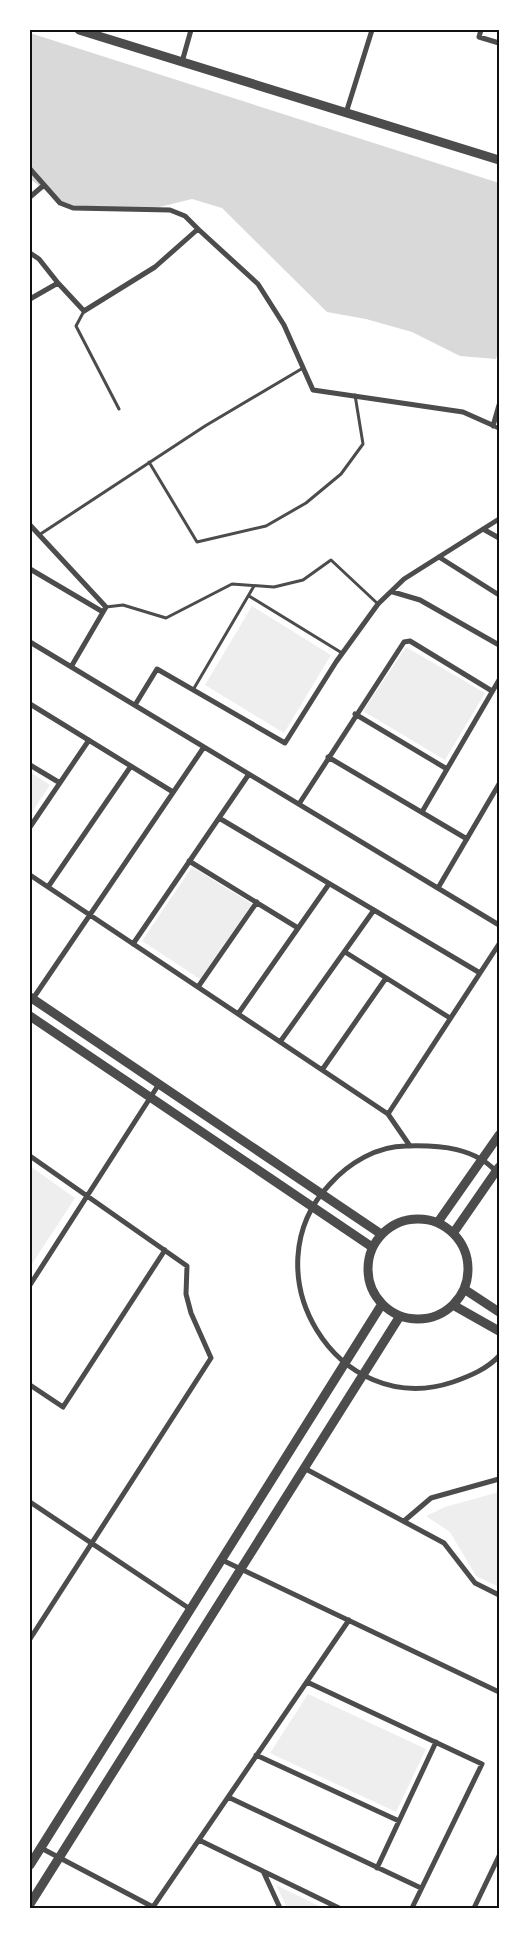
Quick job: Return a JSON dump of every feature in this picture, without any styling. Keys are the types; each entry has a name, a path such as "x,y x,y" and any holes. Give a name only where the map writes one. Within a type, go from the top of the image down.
{"street":[{"path":"79,30 499,160"},
{"path":"182,62 191,30"},
{"path":"346,113 372,30"},
{"path":"481,30 479,37 499,43"},
{"path":"30,169 60,203 72,208 170,210 185,216 258,284 284,325 313,390 463,412 496,427 499,405"},
{"path":"30,197 44,185"},
{"path":"30,253 39,259 84,311 155,267 198,229"},
{"path":"30,299 58,283"},
{"path":"135,705 157,669 284,744 342,653 378,604 393,592 404,579 499,519"},
{"path":"30,525 104,609"},
{"path":"483,529 499,538"},
{"path":"439,557 499,595"},
{"path":"30,569 104,609"},
{"path":"393,592 420,600 499,645"},
{"path":"71,667 104,609"},
{"path":"299,804 355,714 404,642 410,641 492,691"},
{"path":"30,642 499,924"},
{"path":"422,812 499,680"},
{"path":"30,704 173,792"},
{"path":"355,714 447,769"},
{"path":"30,827 88,740"},
{"path":"204,747 31,1000 381,1234"},
{"path":"328,757 467,839"},
{"path":"30,765 60,783"},
{"path":"48,887 130,766"},
{"path":"133,944 249,774"},
{"path":"438,888 499,784"},
{"path":"219,818 480,974"},
{"path":"189,861 298,928"},
{"path":"30,875 388,1114 410,1146"},
{"path":"238,1014 329,884"},
{"path":"198,987 257,902"},
{"path":"280,1042 374,910"},
{"path":"388,1114 499,944"},
{"path":"345,952 450,1018"},
{"path":"322,1070 386,978"},
{"path":"30,1016 372,1247"},
{"path":"30,1285 159,1084"},
{"path":"438,1222 499,1136"},
{"path":"454,1232 498,1171 482,1158 436,1145 396,1146 366,1156 341,1172 321,1193 312,1207 300,1239 297,1272 304,1306 322,1340 345,1363 363,1375 393,1385 418,1388 440,1386 472,1375 499,1356"},
{"path":"30,1156 187,1266 186,1294 191,1313 211,1358 30,1639"},
{"path":"425,1218 438,1222 454,1232 468,1258 468,1278 464,1289 453,1305 444,1312 429,1318 409,1319 400,1316 382,1304 376,1297 368,1280 368,1258 372,1247 381,1234 389,1227 408,1219 425,1218"},
{"path":"30,1385 63,1408 165,1250"},
{"path":"464,1289 499,1312"},
{"path":"30,1865 382,1304"},
{"path":"453,1305 499,1331"},
{"path":"30,1903 400,1316"},
{"path":"304,1468 444,1542 475,1583 499,1595"},
{"path":"404,1522 431,1498 499,1480"},
{"path":"30,1502 190,1610"},
{"path":"222,1560 499,1692"},
{"path":"41,1848 153,1907 349,1620"},
{"path":"306,1682 482,1764 412,1908"},
{"path":"378,1868 436,1742"},
{"path":"256,1755 399,1821"},
{"path":"228,1797 421,1888"},
{"path":"199,1840 340,1908"},
{"path":"474,1908 499,1856"},
{"path":"262,1871 280,1908"}],"lane":[{"path":"84,311 76,326 119,409"},
{"path":"39,534 206,426 304,368"},
{"path":"149,462 196,542 266,526 306,503 341,474 363,444 355,395"},
{"path":"104,609 123,605 166,618 232,584 274,587 303,580 331,560 378,604"},
{"path":"193,690 254,586"},
{"path":"249,596 342,653"}],"shaded area":[{"path":"30,33 499,183 499,348 496,359 460,356 412,332 366,319 327,312 222,208 192,199 147,210 97,206 70,209 30,179"},
{"path":"252,606 331,655 284,733 205,685"},
{"path":"406,647 485,693 445,760 363,711"},
{"path":"30,772 50,785 30,815"},
{"path":"192,867 252,904 200,979 142,941"},
{"path":"30,1166 75,1198 30,1267"},
{"path":"499,1492 499,1587 476,1576 450,1532 426,1516 445,1507"},
{"path":"308,1694 426,1749 396,1812 270,1753"},
{"path":"276,1885 323,1908 287,1908"}]}
